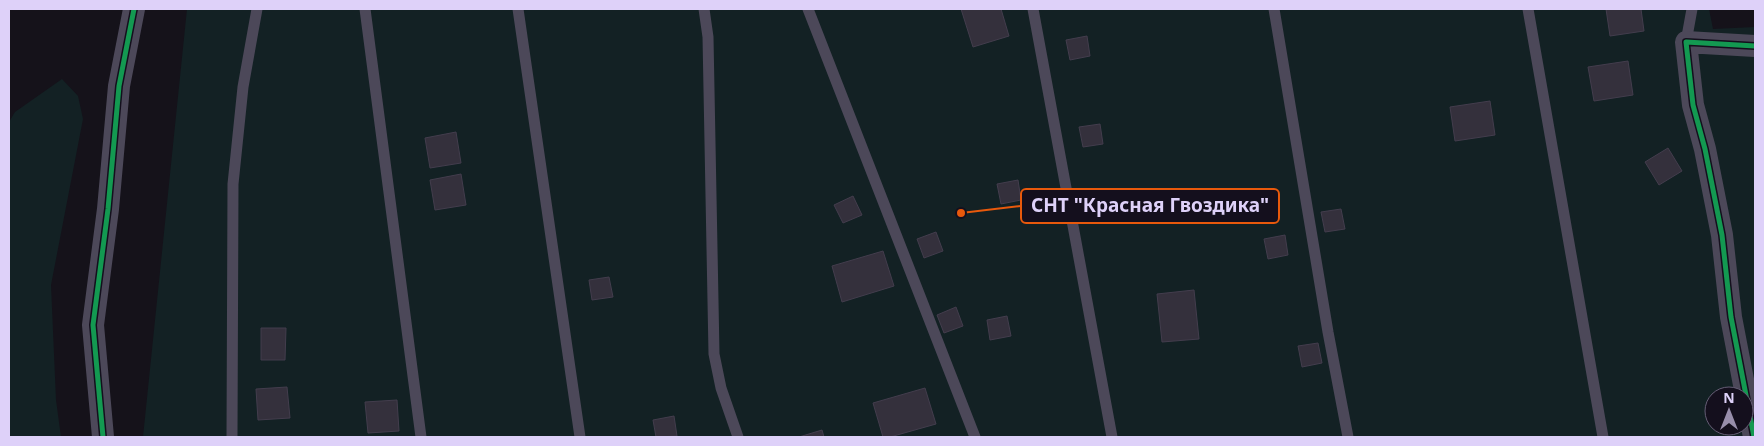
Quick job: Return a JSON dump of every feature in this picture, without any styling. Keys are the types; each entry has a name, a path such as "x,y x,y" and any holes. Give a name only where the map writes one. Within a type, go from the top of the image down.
{"street":[{"path":"102,437 94,325 120,86 134,9"},
{"path":"1754,437 1731,317 1722,235 1705,149 1693,105 1686,42 1755,46"}],"lane":[{"path":"232,437 233,184 243,87 257,9"},
{"path":"364,9 421,437"},
{"path":"518,9 580,437"},
{"path":"704,9 708,37 714,354 721,388 738,437"},
{"path":"808,9 975,437"},
{"path":"1033,9 1112,437"},
{"path":"1274,9 1328,332 1348,437"},
{"path":"1528,9 1604,437"},
{"path":"1686,42 1692,9"}],"shaded area":[{"path":"187,9 1709,9 1713,29 1755,27 1755,437 143,437"},
{"path":"62,79 78,96 83,119 51,285 56,400 61,437 9,437 9,122 15,112"}],"building":[{"path":"961,9 1001,9 1009,36 973,47"},
{"path":"1606,9 1641,9 1644,31 1610,36"},
{"path":"1087,36 1090,56 1070,60 1066,40"},
{"path":"1628,61 1633,95 1594,101 1588,67"},
{"path":"1490,101 1495,135 1455,141 1450,107"},
{"path":"1100,124 1103,144 1083,147 1079,127"},
{"path":"456,132 461,163 430,168 425,138"},
{"path":"1668,148 1682,171 1659,185 1645,162"},
{"path":"461,174 466,205 435,210 430,180"},
{"path":"1018,180 1021,200 1001,204 997,184"},
{"path":"853,196 862,215 843,223 834,205"},
{"path":"1341,209 1345,229 1325,232 1321,212"},
{"path":"936,232 943,251 924,258 917,239"},
{"path":"1285,235 1288,255 1268,259 1264,239"},
{"path":"883,251 894,286 842,302 832,266"},
{"path":"609,277 613,297 592,300 589,280"},
{"path":"1194,290 1199,339 1162,342 1157,294"},
{"path":"956,307 963,326 944,333 937,315"},
{"path":"1007,316 1011,336 990,340 987,320"},
{"path":"261,328 286,328 285,360 261,360"},
{"path":"1318,343 1322,363 1302,367 1298,346"},
{"path":"287,387 290,418 258,420 256,389"},
{"path":"925,388 936,424 890,437 883,437 873,403"},
{"path":"397,400 399,431 368,433 365,402"},
{"path":"674,416 677,436 656,437 653,420"},
{"path":"822,430 824,437 799,437"}],"cycle path":[{"path":"103,437 93,325 108,209 119,86 134,9"},
{"path":"1754,437 1731,317 1722,235 1705,149 1693,105 1686,42 1755,46"}],"place":[{"name":"СНТ \"Красная Гвоздика\"","path":"961,213"}]}
